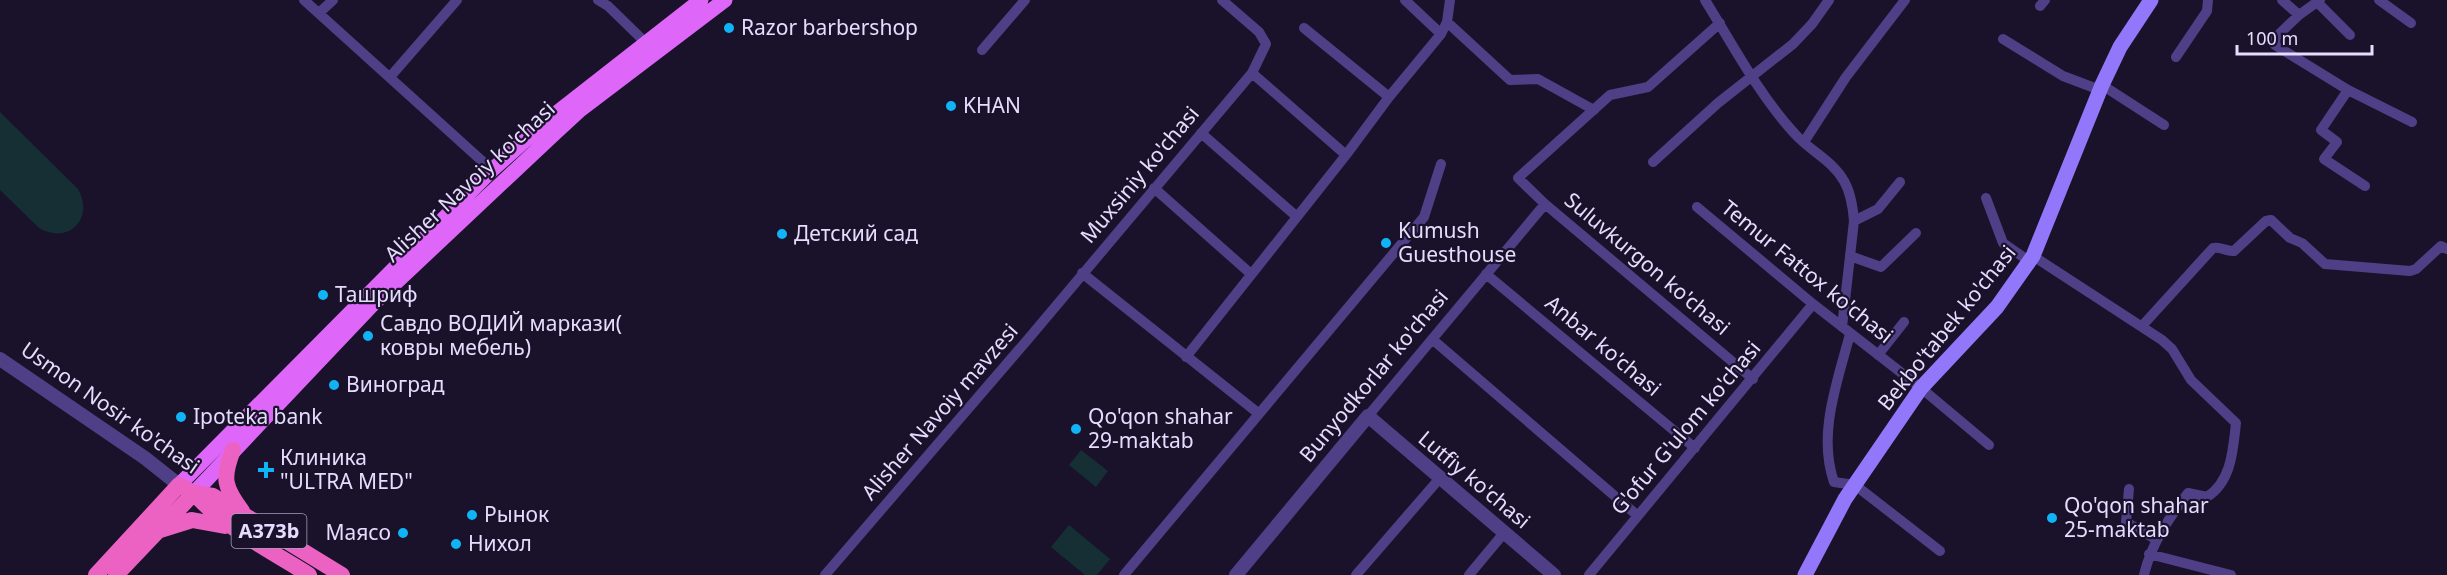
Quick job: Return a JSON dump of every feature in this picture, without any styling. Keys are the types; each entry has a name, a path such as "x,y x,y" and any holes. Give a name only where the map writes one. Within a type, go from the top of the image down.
{"highway":[{"path":"157,532 192,520 242,524 225,480 227,465 233,450"},
{"name":"Usmon Nosir ko'chasi","path":"187,489 213,496 242,524 309,575"},
{"name":"Alisher Navoiy ko'chasi","path":"116,575 157,532 187,489"},
{"name":"Alisher Navoiy ko'chasi","path":"96,575 187,489"},
{"name":"Usmon Nosir ko'chasi","path":"242,524 342,575"}],"main road":[{"name":"Alisher Navoiy ko'chasi","path":"187,489 492,170 549,119 701,0"},
{"name":"Alisher Navoiy ko'chasi","path":"187,489 233,450 372,306 579,110 725,0"},
{"name":"Bekbo'tabek ko'chasi","path":"1805,575 1855,485 1922,387 1997,307 2031,258 2101,87 2120,47 2151,0"}],"street":[{"path":"304,0 492,170"},
{"path":"319,13 333,0"},
{"path":"390,77 457,0"},
{"path":"598,0 608,6 646,43"},
{"path":"982,50 1026,0"},
{"name":"Muxsiniy ko'chasi","path":"1222,0 1259,32 1266,44 1251,73 1082,273 1258,413"},
{"path":"1405,0 1442,34"},
{"path":"1186,357 1346,155 1389,97 1442,34 1447,22 1449,0"},
{"path":"1705,0 1753,77 1795,135 1835,167 1846,183 1852,204 1854,221 1846,330 1832,405 1828,452 1834,482 1855,485 1940,551"},
{"path":"1653,162 1718,103 1793,44 1812,24 1829,0"},
{"path":"1804,142 1846,77 1905,0"},
{"path":"2176,57 2207,11 2208,0"},
{"path":"2282,0 2299,15"},
{"path":"2379,0 2411,23"},
{"path":"2350,35 2319,1 2299,15 2276,37 2275,45 2348,90 2412,122"},
{"path":"1447,22 1510,80 1538,79 1594,110 1610,96 1648,87 1720,23"},
{"path":"1304,28 1389,97"},
{"path":"2003,39 2063,76 2101,87 2164,125"},
{"path":"1251,73 1346,155"},
{"path":"2348,90 2321,130 2337,142 2324,159 2365,186"},
{"name":"Suluvkurgon ko'chasi","path":"1594,110 1518,178 1545,204 1754,379"},
{"path":"1201,133 1296,216"},
{"path":"1124,575 1424,217 1441,164"},
{"path":"1854,221 1878,208 1900,182"},
{"path":"1154,188 1251,274"},
{"path":"1986,198 2003,243 2142,326 2172,349 2190,380 2236,423 2233,458 2222,484 2207,497 2188,493 2172,514 2149,554 2144,575"},
{"name":"Bunyodkorlar ko'chasi","path":"1236,575 1545,204"},
{"name":"Temur Fattox ko'chasi","path":"1697,207 1813,304 1922,387 1989,445"},
{"path":"2142,326 2213,248 2218,246 2229,252 2234,251 2266,221 2271,220 2277,223 2290,238 2302,243 2325,264 2410,272 2441,246 2447,249"},
{"path":"1850,256 1881,267 1916,233"},
{"name":"Alisher Navoiy mavzesi","path":"825,575 1082,273"},
{"name":"Anbar ko'chasi","path":"1486,274 1695,448"},
{"name":"G'ofur G'ulom ko'chasi","path":"1589,575 1754,379 1813,304"},
{"path":"1878,355 1904,322"},
{"path":"1432,339 1638,516"},
{"name":"Usmon Nosir ko'chasi","path":"0,359 187,489"},
{"name":"Lutfiy ko'chasi","path":"1368,416 1554,575"},
{"path":"1356,575 1440,478"},
{"path":"2129,489 2126,522 2157,540"},
{"path":"1469,575 1504,533"},
{"path":"2149,554 2231,575"}],"green space":[{"path":"0,112 78,189 83,210 81,219 69,231 50,232 39,228 0,190"},
{"path":"1081,450 1108,471 1096,487 1069,465"},
{"path":"1069,525 1110,559 1097,575 1085,575 1051,547"}],"place":[{"name":"Razor barbershop","path":"729,28"},
{"name":"KHAN","path":"951,106"},
{"name":"Детский сад","path":"782,234"},
{"name":"Kumush Guesthouse","path":"1386,243"},
{"name":"Ташриф","path":"323,295"},
{"name":"Савдо ВОДИЙ маркази( ковры мебель)","path":"368,336"},
{"name":"Виноград","path":"334,385"},
{"name":"Ipoteka bank","path":"181,417"},
{"name":"Qo'qon shahar 29-maktab","path":"1076,429"},
{"name":"Клиника \"ULTRA MED\"","path":"266,470"},
{"name":"Рынок","path":"472,515"},
{"name":"Qo'qon shahar 25-maktab","path":"2052,518"},
{"name":"Маясо","path":"403,533"},
{"name":"Нихол","path":"456,544"}]}
